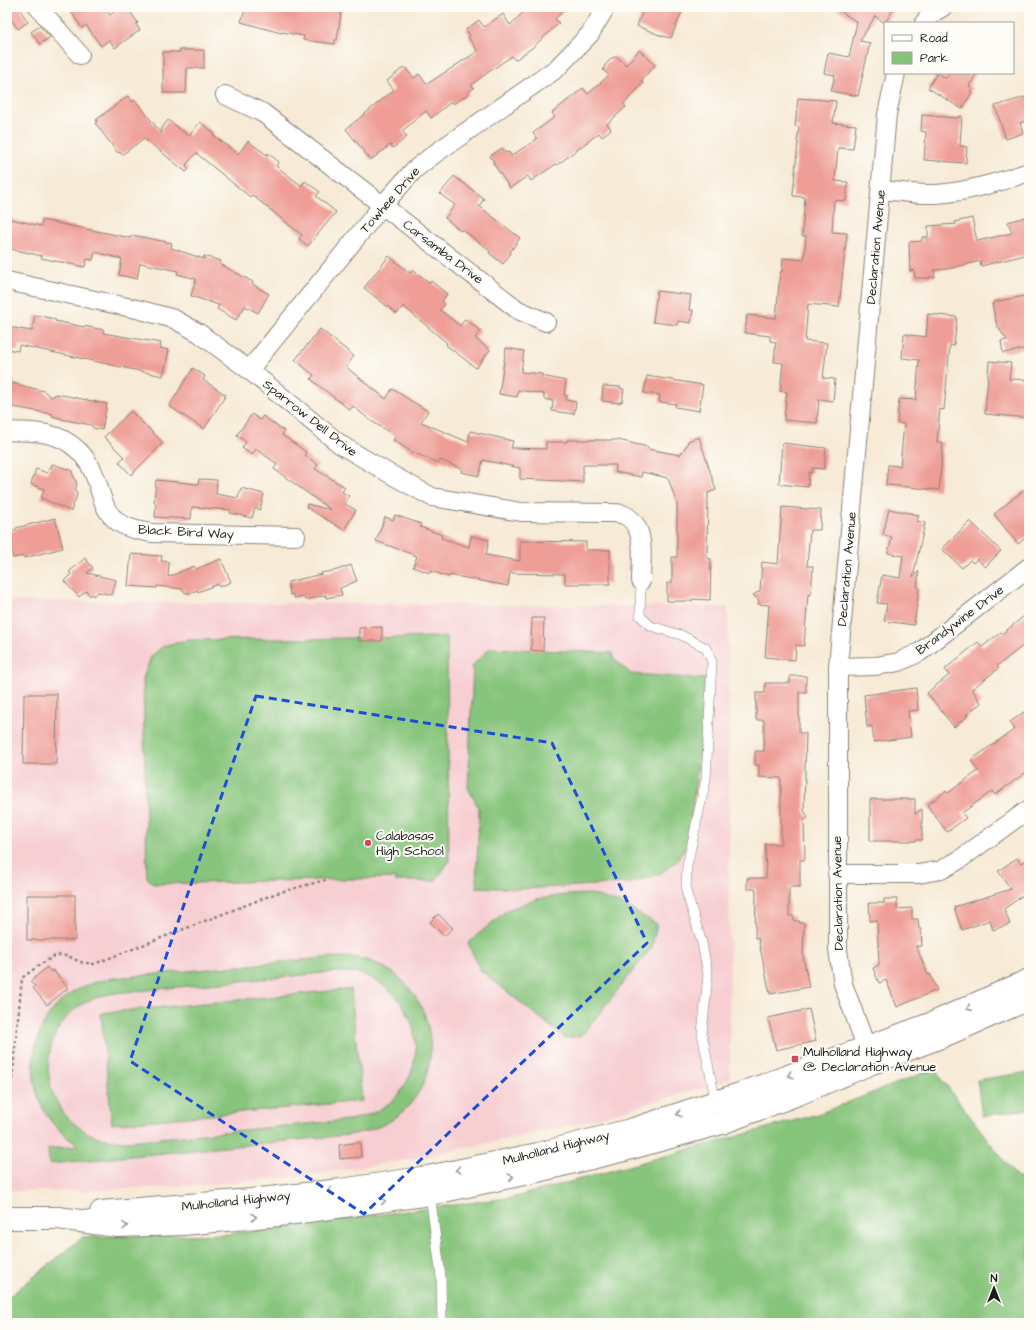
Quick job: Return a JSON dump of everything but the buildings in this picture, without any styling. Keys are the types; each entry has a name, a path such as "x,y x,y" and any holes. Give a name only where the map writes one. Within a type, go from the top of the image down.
{"main road":[{"name":"Mulholland Highway","path":"7,1218 58,1218 117,1226 183,1224 279,1215 429,1185 570,1164 628,1149 719,1112 798,1094 869,1055 933,1023 1029,980"},
{"name":"Mulholland Highway","path":"869,1055 941,1037 1029,999"}],"street":[{"path":"38,7 80,55"},
{"name":"Towhee Drive","path":"249,370 382,206 414,170 433,155 556,69 590,34 606,7"},
{"path":"925,22 931,14 942,7"},
{"name":"Declaration Avenue","path":"869,1055 843,984 838,950 838,667 887,114 896,74"},
{"name":"Carsamba Drive","path":"225,95 263,113 518,310 546,322"},
{"path":"881,190 935,194 961,191 991,184 1029,172"},
{"name":"Sparrow Dell Drive","path":"7,281 141,310 174,319 199,333 249,370 341,445 432,497 520,512 622,514 631,520 638,528 641,538 641,581"},
{"name":"Black Bird Way","path":"7,431 46,434 65,440 79,450 90,464 107,512 118,522 132,529 152,532 296,536"},
{"name":"Brandywine Drive","path":"838,667 876,666 899,662 920,652 1029,567"},
{"path":"838,874 918,874 941,870 959,860 1029,809"}],"lane":[{"path":"641,581 640,616 651,626 681,635 706,648 712,662 706,779 687,866 686,892 702,943 708,975 702,1034 719,1112"},
{"path":"429,1185 441,1277 442,1323"}],"path":[{"path":"7,1089 10,1087 12,1079 22,978 38,966 56,955 68,956 80,962 94,964 277,894 329,879"}],"highlighted area":[{"path":"256,696 552,743 647,943 364,1214 130,1061"}],"shaded area":[{"name":"Calabasas High School","path":"7,601 728,607 730,1080 577,1124 414,1159 310,1175 206,1185 84,1191 7,1191"}],"green space":[{"path":"447,637 449,862 435,881 395,881 396,878 154,884 147,878 143,678 151,657 163,646 186,640"},
{"path":"490,648 613,653 613,658 631,674 705,679 701,745 687,843 677,861 660,874 630,883 520,889 476,887 479,809 468,788 473,665"},
{"path":"591,894 620,903 657,924 652,947 581,1036 565,1038 480,970 468,943 507,910 537,899 566,895"},
{"path":"333,957 352,957 363,959 388,969 407,986 421,1007 429,1030 430,1055 425,1080 412,1102 392,1120 377,1127 355,1134 49,1164 48,1149 79,1146 66,1136 48,1117 39,1099 34,1080 36,1042 43,1025 54,1009 68,996 92,983 115,978","holes":["334,972 351,972 361,974 379,983 394,995 406,1010 413,1028 416,1046 414,1065 407,1083 394,1099 384,1107 372,1113 348,1120 122,1141 109,1140 91,1134 80,1128 66,1116 56,1101 50,1085 48,1067 50,1050 56,1033 66,1018 79,1006 88,1001 101,996 116,993"]},
{"path":"351,989 362,1101 112,1124 101,1013"},
{"path":"934,1069 1017,1178 1029,1178 1029,1323 7,1323 7,1293 10,1296 83,1237 228,1234 515,1197 818,1114"},
{"path":"1029,1072 1029,1109 982,1116 977,1080"}],"place":[{"name":"Calabasas High School","path":"368,843"},
{"name":"Mulholland Highway @ Declaration Avenue","path":"795,1059"}]}
